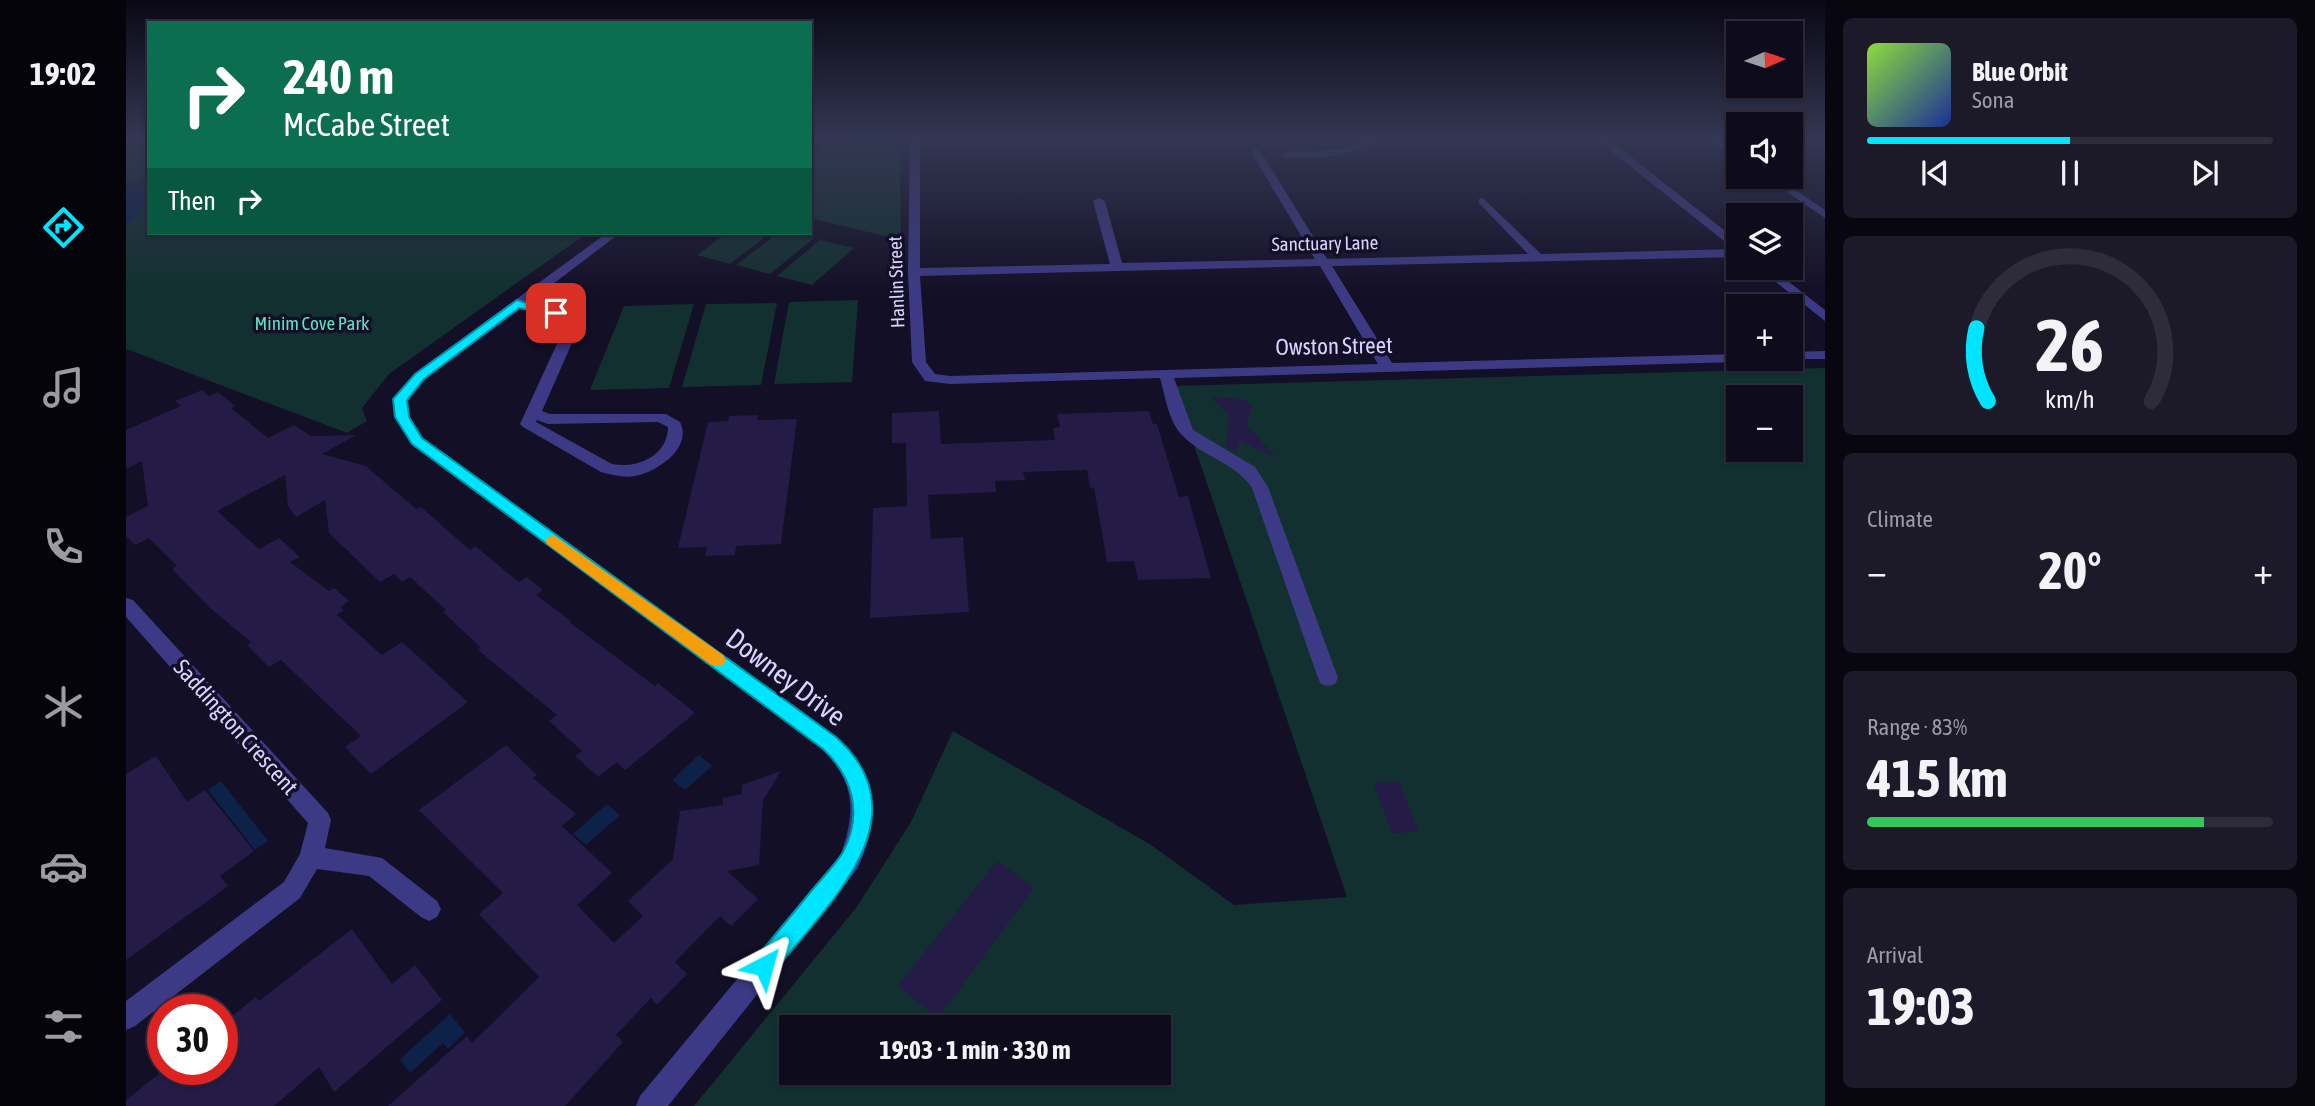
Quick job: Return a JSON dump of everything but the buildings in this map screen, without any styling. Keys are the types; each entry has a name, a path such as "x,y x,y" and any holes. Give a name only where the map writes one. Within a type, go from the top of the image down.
{"street":[{"name":"Hanlin Street","path":"915,191 914,272 919,362 930,377"},
{"path":"1280,191 1388,368"},
{"path":"1665,191 1726,240"},
{"path":"1790,191 1825,215"},
{"path":"1099,201 1117,266"},
{"path":"1483,201 1538,258"},
{"path":"517,304 606,235"},
{"name":"Sanctuary Lane","path":"914,272 1538,258 1726,250"},
{"path":"1779,280 1825,317"},
{"path":"517,304 576,318 528,424 607,468 619,471 642,469 671,449 677,433 675,425 661,417 548,419 533,413"},
{"name":"Downey Drive","path":"517,304 420,376 400,399 402,417 417,441 830,743 846,758 858,781 863,802 862,830 850,860 650,1106"},
{"path":"1803,356 1825,355"},
{"name":"Owston Street","path":"930,377 950,380 1726,358"},
{"path":"1165,372 1182,425 1188,433 1249,471 1260,487 1328,678"},
{"name":"Saddington Crescent","path":"126,605 320,820 311,857 292,890 126,1017"},
{"path":"311,857 374,866 429,909"}],"green space":[{"name":"Minim Cove Park","path":"126,191 147,191 147,235 584,235 389,374 362,408 367,421 347,433 126,349"},
{"path":"812,191 901,191 901,240 812,218"},
{"path":"724,235 767,235 730,264 697,255"},
{"path":"775,235 814,238 770,274 736,265"},
{"path":"820,240 854,248 812,285 777,276"},
{"path":"858,300 852,382 774,384 789,302"},
{"path":"777,303 761,385 682,387 706,304"},
{"path":"694,304 669,388 590,390 624,306"},
{"path":"1825,368 1825,1106 694,1106 856,908 911,822 953,731 1151,845 1234,905 1347,897 1174,386 1803,371 1803,369"}],"water":[{"path":"126,191 147,191 147,202 126,227"},
{"path":"699,755 712,766 685,790 672,780"},
{"path":"221,781 268,841 255,850 208,790"},
{"path":"607,804 620,815 586,845 573,834"},
{"path":"450,1014 465,1033 448,1049 443,1043 410,1073 400,1059"}],"slow traffic":[{"path":"553,540 717,660"}],"route":[{"path":"556,313 517,304 420,376 400,399 402,417 417,441 830,743 846,758 858,781 863,802 862,830 850,860 764,966"}]}
